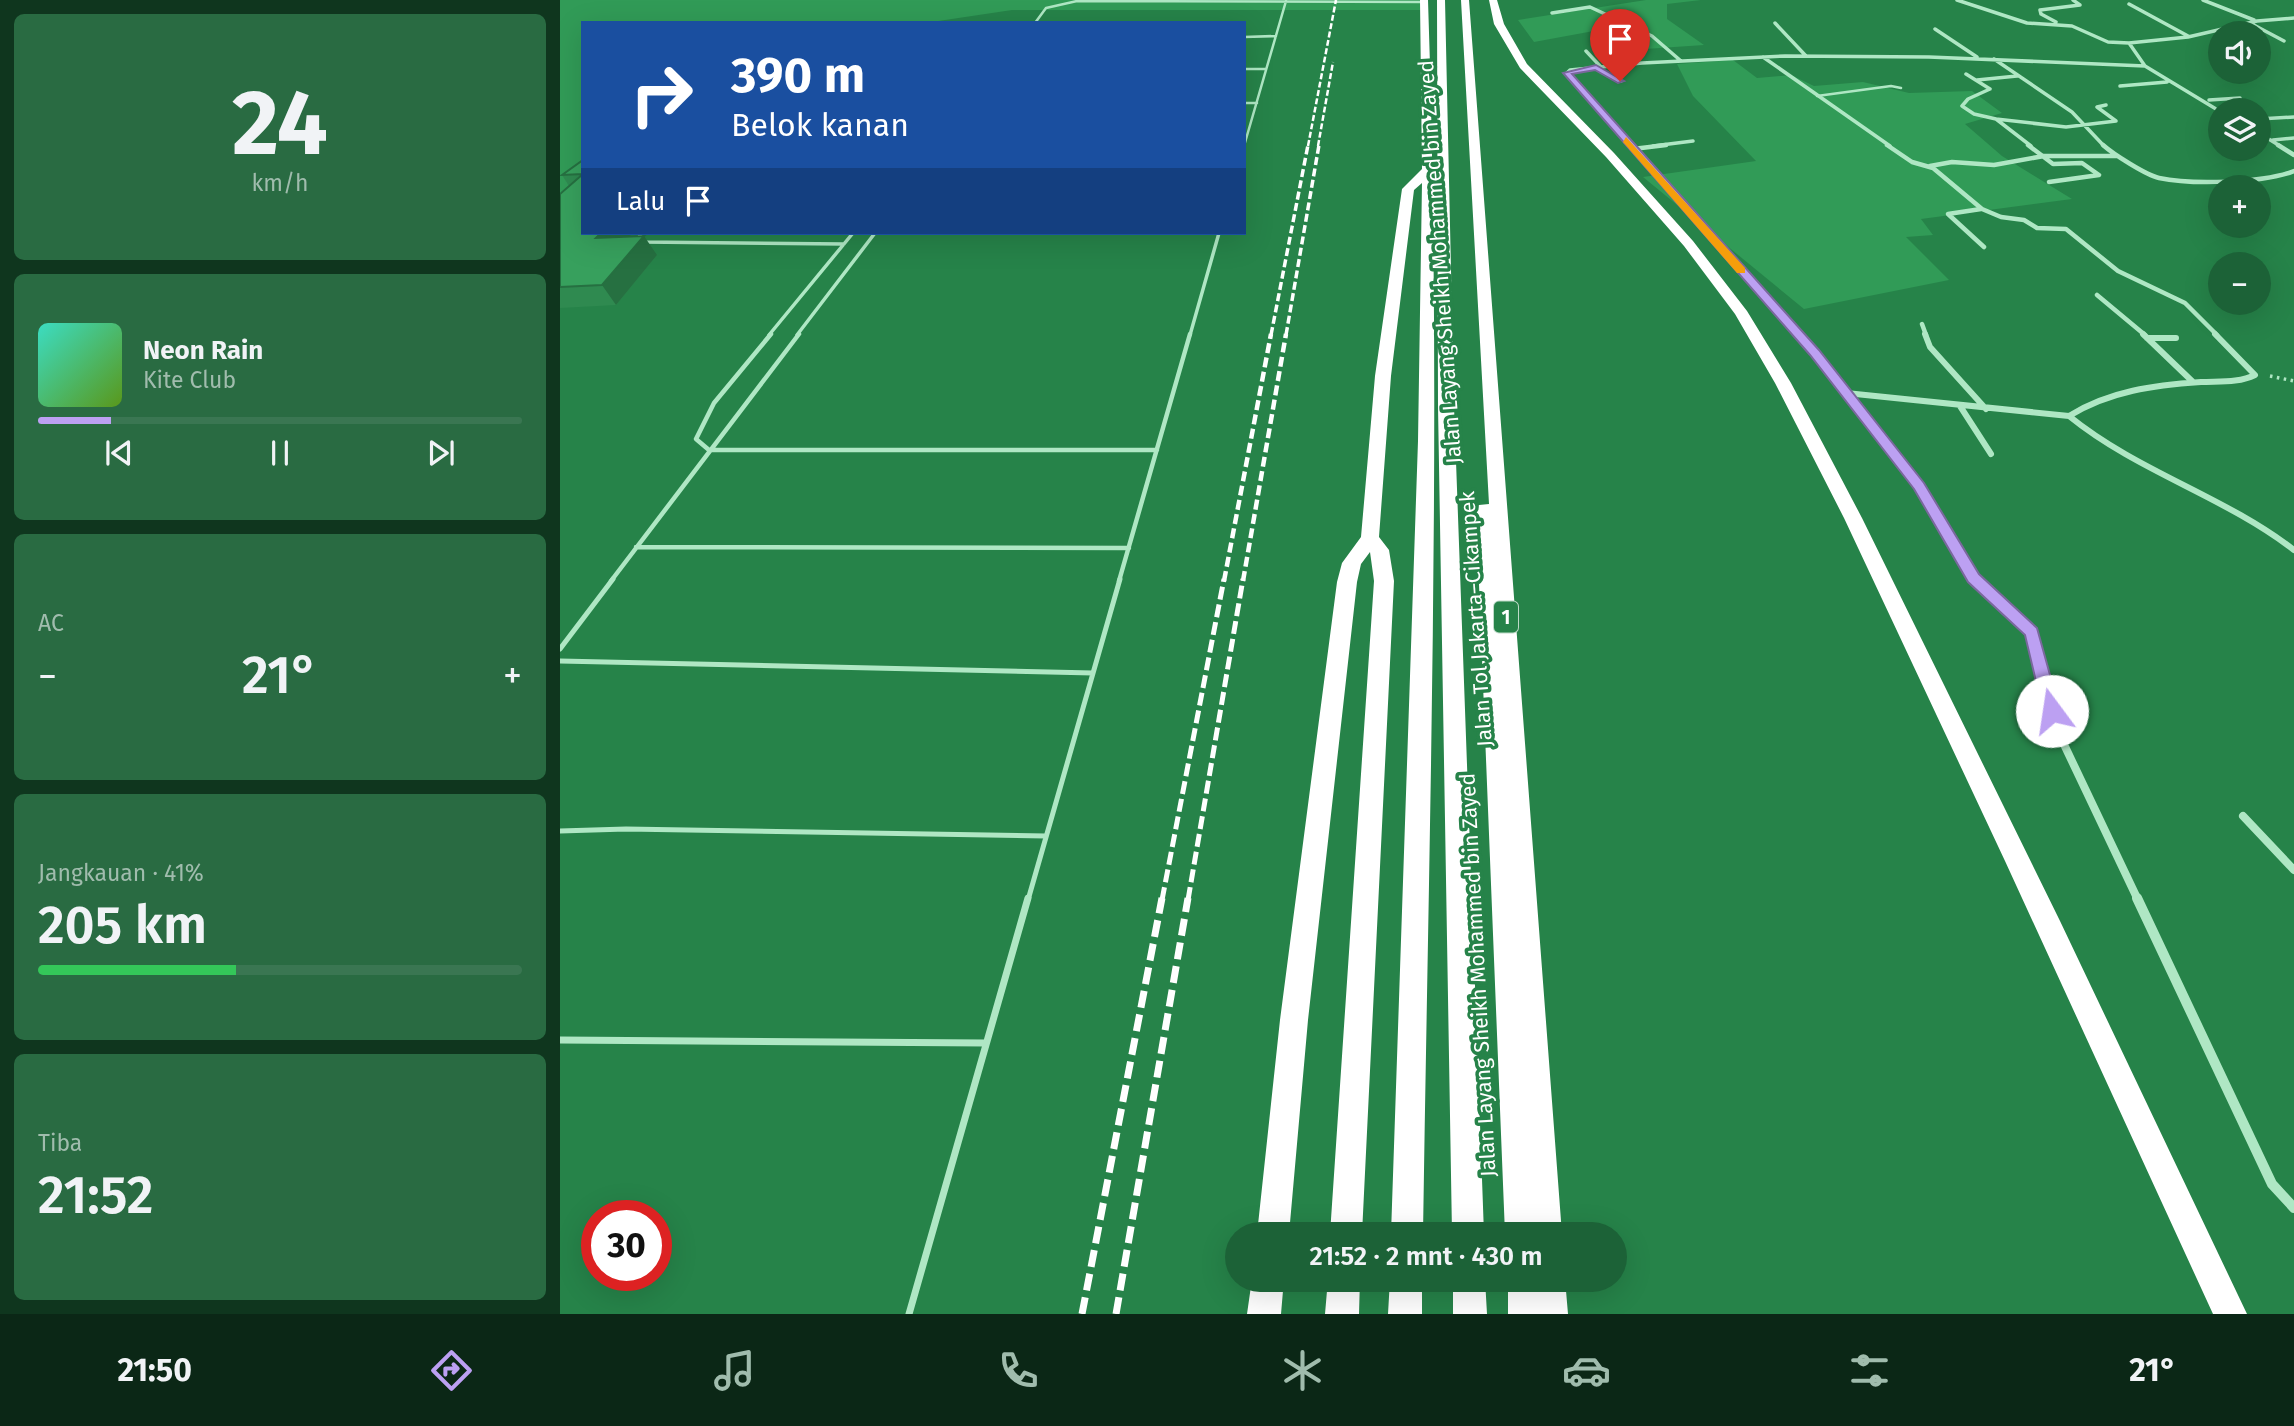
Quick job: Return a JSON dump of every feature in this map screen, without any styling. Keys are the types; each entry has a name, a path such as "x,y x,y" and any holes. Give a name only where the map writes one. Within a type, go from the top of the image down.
{"highway":[{"name":"Jalan Layang Sheikh Mohammed bin Zayed","path":"1452,0 1479,404 1520,1222"},
{"name":"Jalan Tol Jakarta–Cikampek","path":"1465,0 1545,1222"},
{"path":"1493,0 1500,30 1526,70 1606,150 1700,256 1759,341 1836,487 2115,1062 2230,1314"},
{"name":"Jalan Layang Sheikh Mohammed bin Zayed","path":"1429,1 1446,406 1468,1222"},
{"name":"Jalan Tol Jakarta–Cikampek","path":"1407,1222 1427,441 1429,1"},
{"path":"1274,1222 1294,1020 1347,582 1352,564 1370,538 1383,376 1408,189 1428,170"},
{"path":"1347,1222 1384,581 1379,550 1370,538"},
{"path":"1264,1314 1267,1292"},
{"path":"1342,1314 1343,1292"},
{"path":"1405,1314 1406,1292"},
{"path":"1469,1292 1470,1314"},
{"path":"1524,1292 1525,1314"},
{"path":"1550,1292 1551,1314"}],"street":[{"path":"1957,0 2027,23 2072,26 2108,42 2129,43 2208,32"},
{"path":"2060,24 2040,14 2040,10 2080,5 2073,0"},
{"path":"2203,0 2257,21 2294,18"},
{"path":"2129,4 2188,37"},
{"path":"1552,13 1589,6 1653,36 1681,61"},
{"path":"1775,23 1806,56"},
{"path":"1935,29 1977,57"},
{"path":"2271,34 2284,41"},
{"path":"2129,43 2145,66 2167,82 2208,100"},
{"path":"1586,51 1599,67 1620,81"},
{"path":"2145,66 1902,54 1681,61 1599,67 1567,73 1815,353 1920,486 1973,578 2032,632 2060,736 2265,1171 2272,1184 2294,1208"},
{"path":"1763,57 1912,162 1929,167 1982,209 2001,217 2024,220 2037,228 2066,229 2118,271 2185,303 2255,375 2245,380 2193,382 2146,388 2095,402 2069,416 1846,394"},
{"path":"1993,58 2071,112 2116,155 2157,178 2277,178 2294,171"},
{"path":"1966,74 1990,89 1968,99 1962,106 1974,114 1996,119 2052,127 2084,127 2116,121 2097,107 2106,105"},
{"path":"1976,80 2018,76"},
{"path":"2120,86 2167,82"},
{"path":"2271,118 2294,117"},
{"path":"1996,119 2053,164 2082,163 2099,175 2049,181"},
{"path":"2272,139 2294,138"},
{"path":"2272,139 2294,155"},
{"path":"1633,149 1693,141"},
{"path":"1929,167 1952,162 1994,165 2044,156 2116,155"},
{"path":"1982,209 1948,214 1984,247"},
{"path":"2097,295 2193,382"},
{"path":"1922,324 1930,347 1986,409"},
{"path":"2147,338 2176,338"},
{"path":"1960,406 1991,454"},
{"path":"2069,416 2094,436 2141,466 2255,522 2294,550"},
{"path":"2244,817 2294,870"}],"lane":[{"path":"1036,21 1046,8 1077,1 1429,1"},
{"path":"1246,141 1286,1"},
{"path":"1246,37 1276,36"},
{"path":"1246,69 1266,69"},
{"path":"1817,96 1891,86 1901,88"},
{"path":"1246,103 1257,103"},
{"path":"640,235 642,242 844,244"},
{"path":"851,235 714,403 696,439 709,450 1157,450"},
{"path":"560,649 873,235"},
{"path":"909,1314 1218,235"},
{"path":"636,547 1129,548"},
{"path":"560,661 1093,673"},
{"path":"560,831 626,829 1046,836"},
{"path":"560,1040 986,1043"}],"green space":[{"path":"560,0 1424,0 1423,10 1012,10 938,21 581,21 581,195 560,213"},
{"path":"1646,0 1701,0 1667,4 1667,19 1704,45 1645,49 1610,28 1534,42 1518,20"},
{"path":"1733,60 1757,78 1791,75 1814,86 1863,82 1909,93 1972,91 2002,113 1965,124 2002,156 2072,199 1921,219 1933,235 1906,237 1949,280 1804,309 1643,177 1756,161 1693,96 1677,64"}],"building":[{"path":"581,161 581,174 562,175"},
{"path":"581,176 581,235 599,235 596,238 644,236 602,285 560,287 560,194"}],"railway":[{"path":"1308,146 1336,0"},
{"path":"1318,146 1333,62"},
{"path":"1271,335 1308,145"},
{"path":"1286,335 1319,145"},
{"path":"1224,581 1271,334"},
{"path":"1243,581 1286,334"},
{"path":"1162,900 1224,579"},
{"path":"1188,900 1243,579"},
{"path":"1082,1314 1162,898"},
{"path":"1116,1314 1188,898"}],"slow traffic":[{"path":"1626,140 1741,271"}],"route":[{"path":"1620,81 1596,67 1567,71 1815,353 1920,486 1973,578 2032,632 2038,646 2041,670 2052,711"}]}
